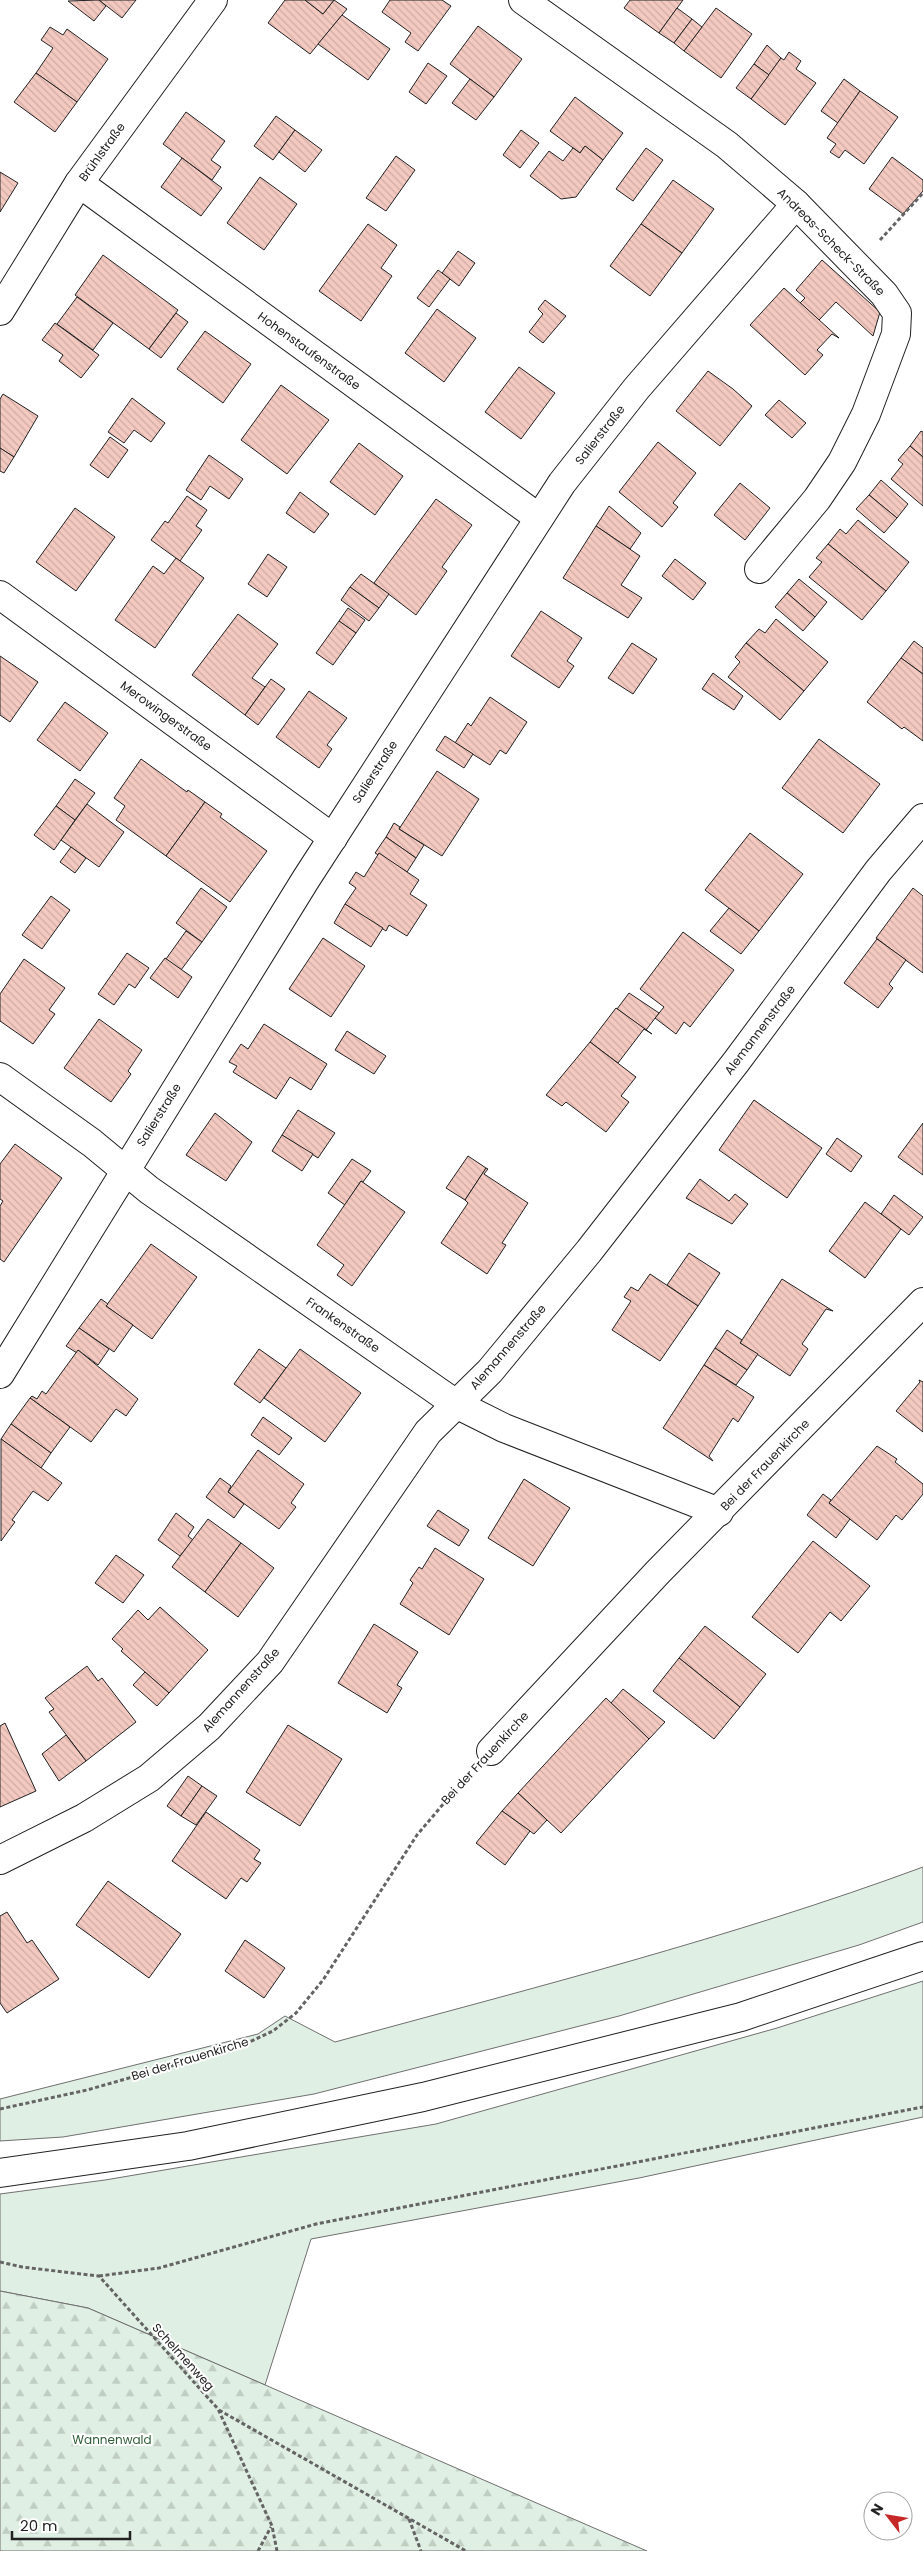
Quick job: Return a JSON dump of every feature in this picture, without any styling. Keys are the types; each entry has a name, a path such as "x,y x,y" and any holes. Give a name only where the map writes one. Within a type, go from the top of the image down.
{"street":[{"name":"Brühlstraße","path":"0,310 79,183 213,0"},
{"name":"Andreas-Scheck-Straße","path":"523,0 727,146 796,204 884,294 897,313 896,334 866,414 842,462 817,499 759,569"},
{"name":"Hohenstaufenstraße","path":"79,183 539,518"},
{"name":"Salierstraße","path":"0,1374 333,838 562,483 636,388 796,204"},
{"name":"Merowingerstraße","path":"0,595 333,838"},
{"name":"Alemannenstraße","path":"0,1860 84,1818 149,1778 210,1727 270,1662 428,1432 490,1371 589,1251 736,1062 878,871 923,818"},
{"name":"Frankenstraße","path":"0,1077 92,1143 149,1190 456,1404 504,1428 719,1512"},
{"name":"Bei der Frauenkirche","path":"491,1751 658,1572 719,1512 923,1302"},
{"path":"0,2173 188,2146 423,2097 740,2017 923,1956"}],"path":[{"path":"857,266 923,192"},
{"name":"Bei der Frauenkirche","path":"0,2109 123,2080 241,2046 272,2031 296,2013 322,1980 417,1835 457,1786 491,1751"},
{"path":"0,2262 22,2267 99,2276 158,2268 316,2224 923,2107"},
{"name":"Schelmenweg","path":"99,2276 218,2410 272,2526 277,2551"},
{"path":"218,2410 466,2551"},
{"path":"409,2518 421,2551"},
{"path":"258,2551 272,2526"}],"green space":[{"path":"923,1867 923,1922 859,1945 619,2016 314,2094 63,2137 0,2141 0,2099 258,2034 285,2016 335,2042 557,1982 705,1939 851,1893"},
{"path":"923,1981 923,2117 639,2178 311,2239 265,2385 88,2308 0,2291 0,2194 105,2180 436,2124 777,2028"},
{"name":"Wannenwald","path":"0,2291 88,2308 647,2551 0,2551"}],"building":[{"path":"99,0 136,0 122,18"},
{"path":"99,0 106,6 94,21 68,1"},
{"path":"285,0 305,0 323,14 334,0 347,9 310,54 268,23"},
{"path":"305,0 334,0 323,14"},
{"path":"390,0 442,0 451,6 418,51 405,42 411,33 382,12"},
{"path":"630,0 683,0 659,33 624,8"},
{"path":"677,8 692,19 674,43 659,33"},
{"path":"716,8 752,34 721,78 684,51"},
{"path":"342,15 390,49 368,80 318,44"},
{"path":"692,19 702,27 684,51 674,43"},
{"path":"478,26 522,59 494,97 450,64"},
{"path":"50,27 63,35 67,29 108,59 77,102 36,73 53,48 41,40"},
{"path":"767,45 781,58 769,75 754,64"},
{"path":"789,52 801,61 796,69 816,83 785,125 751,99 781,58 784,60"},
{"path":"428,63 447,76 426,104 409,92"},
{"path":"754,64 769,75 751,99 736,88"},
{"path":"36,73 77,102 55,132 14,102"},
{"path":"470,79 494,97 476,120 452,103"},
{"path":"844,79 860,91 838,123 821,111"},
{"path":"860,91 898,117 864,164 845,150 839,158 830,152 836,144 827,138"},
{"path":"575,97 623,133 603,160 585,146 580,153 550,131"},
{"path":"186,112 225,141 211,160 221,167 212,180 163,144"},
{"path":"276,116 295,130 273,160 254,146"},
{"path":"295,130 322,150 305,172 279,152"},
{"path":"521,130 539,143 520,168 503,155"},
{"path":"585,146 603,160 576,197 561,199 530,176 549,151 563,161 573,148 580,153"},
{"path":"646,148 663,160 633,201 616,189"},
{"path":"396,156 415,170 386,211 366,198"},
{"path":"892,157 923,180 923,191 903,214 869,189"},
{"path":"182,158 222,188 201,216 161,187"},
{"path":"0,172 18,183 0,212"},
{"path":"260,177 297,204 264,250 227,223"},
{"path":"673,180 714,209 682,253 641,224"},
{"path":"368,224 397,245 381,268 392,276 361,321 319,291"},
{"path":"641,224 682,253 650,296 610,266"},
{"path":"458,251 475,263 459,286 442,273"},
{"path":"103,255 178,310 149,349 75,295"},
{"path":"822,260 880,312 873,336 836,302 819,320 800,303 805,298 796,290"},
{"path":"438,270 450,279 429,307 417,298"},
{"path":"784,288 839,338 832,334 817,350 823,355 805,375 750,325"},
{"path":"77,297 113,323 93,350 57,324"},
{"path":"545,300 566,316 543,343 529,332 543,314 538,309"},
{"path":"437,309 476,338 444,382 405,353"},
{"path":"176,313 188,322 161,358 149,349"},
{"path":"55,323 99,355 81,378 59,361 63,355 42,340"},
{"path":"205,331 251,364 223,403 177,369"},
{"path":"519,367 555,393 521,439 485,412"},
{"path":"708,371 752,406 720,446 676,411"},
{"path":"281,385 329,420 287,474 241,440"},
{"path":"3,394 38,416 14,457 0,448 0,399"},
{"path":"132,398 165,423 151,442 134,430 124,443 108,432"},
{"path":"779,400 806,423 792,438 765,415"},
{"path":"921,431 923,432 923,457 910,446"},
{"path":"110,437 128,450 108,478 90,465"},
{"path":"658,442 696,473 673,503 678,507 662,527 619,492"},
{"path":"359,443 403,476 375,515 330,482"},
{"path":"910,446 923,457 923,506 891,479 903,464 898,460"},
{"path":"0,448 14,457 4,473 0,471"},
{"path":"209,455 243,479 229,499 210,486 201,500 186,490"},
{"path":"881,480 908,504 897,518 869,495"},
{"path":"740,483 770,508 745,540 714,515"},
{"path":"300,492 329,514 314,533 286,513"},
{"path":"869,495 897,518 884,533 856,509"},
{"path":"187,496 207,510 196,526 202,530 180,561 151,540 165,521 168,523"},
{"path":"436,499 472,525 442,567 447,571 416,615 374,583"},
{"path":"609,506 641,533 630,549 596,526"},
{"path":"75,508 115,537 76,591 36,562"},
{"path":"858,520 909,562 886,591 828,544 840,529 846,534"},
{"path":"596,526 640,556 621,585 642,598 628,618 563,578"},
{"path":"828,544 886,591 862,620 809,577 822,562 816,558"},
{"path":"268,554 287,567 267,597 248,584"},
{"path":"176,558 204,578 155,648 115,620 153,566 164,574"},
{"path":"675,559 706,583 693,600 662,576"},
{"path":"361,574 389,594 379,608 350,587"},
{"path":"799,579 827,602 815,617 787,593"},
{"path":"350,587 379,608 369,621 341,600"},
{"path":"787,593 815,617 803,631 775,607"},
{"path":"348,608 365,620 356,633 339,621"},
{"path":"541,611 582,638 567,661 574,666 559,688 511,656"},
{"path":"238,614 278,644 252,678 265,687 245,715 192,675"},
{"path":"776,619 828,662 804,691 746,643 759,629 765,633"},
{"path":"339,621 356,633 333,665 316,653"},
{"path":"914,641 923,648 923,674 901,658"},
{"path":"632,643 657,659 633,694 608,678"},
{"path":"746,643 804,691 780,720 728,677 740,662 735,657"},
{"path":"0,656 38,682 10,722 0,715"},
{"path":"901,658 923,674 923,741 904,727 902,729 867,702"},
{"path":"713,673 743,696 734,710 702,689"},
{"path":"271,679 285,689 258,725 245,715"},
{"path":"309,691 347,718 327,745 332,749 319,768 276,737"},
{"path":"490,697 527,722 506,754 500,750 490,765 455,743 468,723 471,726"},
{"path":"65,702 108,733 80,771 37,740"},
{"path":"445,736 473,754 464,768 436,750"},
{"path":"819,739 880,784 843,833 782,788"},
{"path":"141,759 187,792 188,790 205,802 166,856 116,820 125,806 114,798"},
{"path":"437,771 479,799 442,856 399,829"},
{"path":"75,779 95,793 75,820 56,806"},
{"path":"205,802 222,814 220,817 267,851 230,902 166,856"},
{"path":"87,804 124,832 99,867 61,840"},
{"path":"56,806 75,820 54,850 34,835"},
{"path":"394,823 400,827 399,829 424,845 416,858 386,837"},
{"path":"750,833 803,874 759,931 705,890"},
{"path":"386,837 416,858 407,872 375,853"},
{"path":"71,847 86,858 75,873 60,862"},
{"path":"379,853 419,880 410,894 427,905 407,936 389,925 386,931 345,904 356,888 349,883 356,872 364,877"},
{"path":"201,888 227,907 202,942 176,923"},
{"path":"913,888 923,896 923,973 876,938"},
{"path":"51,896 70,910 42,949 22,935"},
{"path":"345,904 383,928 371,947 334,923"},
{"path":"729,908 759,931 741,954 710,931"},
{"path":"186,931 202,942 181,970 166,959"},
{"path":"683,932 734,970 690,1027 684,1022 676,1034 655,1018 664,1007 640,989"},
{"path":"323,938 365,966 331,1017 289,989"},
{"path":"877,939 906,960 889,984 893,988 878,1008 844,983"},
{"path":"127,953 149,968 135,988 129,984 114,1005 98,994"},
{"path":"165,958 192,977 178,998 150,978"},
{"path":"24,959 65,988 49,1010 55,1014 33,1044 0,1021 0,994"},
{"path":"629,993 659,1013 646,1030 617,1009"},
{"path":"616,1008 652,1034 644,1029 618,1063 590,1042"},
{"path":"99,1019 142,1050 128,1071 131,1074 111,1102 64,1068"},
{"path":"264,1024 327,1064 311,1090 290,1077 276,1099 233,1072 237,1066 229,1062 241,1044 248,1049"},
{"path":"347,1031 386,1056 374,1074 335,1050"},
{"path":"590,1042 636,1077 621,1096 629,1102 606,1132 566,1102 562,1106 546,1095"},
{"path":"754,1100 822,1148 787,1198 719,1150"},
{"path":"298,1110 335,1133 318,1158 282,1135"},
{"path":"215,1113 252,1142 226,1181 186,1155"},
{"path":"923,1123 923,1175 898,1157"},
{"path":"282,1135 313,1154 302,1171 272,1151"},
{"path":"837,1138 862,1156 851,1172 826,1154"},
{"path":"15,1144 62,1178 4,1262 0,1259 0,1206 3,1201 0,1199 0,1164"},
{"path":"468,1156 486,1168 465,1200 446,1188"},
{"path":"352,1159 371,1171 363,1182 361,1181 345,1205 328,1193"},
{"path":"486,1168 488,1169 484,1174 528,1203 502,1243 506,1245 487,1274 441,1243 468,1203 465,1200"},
{"path":"700,1179 729,1201 735,1194 748,1204 732,1224 686,1198"},
{"path":"361,1181 405,1212 352,1286 337,1275 344,1265 317,1245"},
{"path":"894,1195 923,1217 909,1235 881,1214"},
{"path":"865,1202 901,1229 865,1278 829,1251"},
{"path":"151,1244 197,1277 152,1339 106,1306"},
{"path":"689,1253 720,1273 698,1306 667,1285"},
{"path":"650,1274 698,1306 660,1361 612,1330 631,1301 624,1297 631,1287 638,1291"},
{"path":"782,1279 833,1311 826,1309 802,1344 808,1349 790,1376 740,1343"},
{"path":"101,1299 108,1304 106,1306 133,1325 114,1352 79,1328"},
{"path":"79,1328 109,1349 98,1365 78,1350 77,1353 66,1346"},
{"path":"727,1330 742,1340 740,1343 758,1354 747,1370 715,1348"},
{"path":"715,1348 747,1370 736,1385 704,1365"},
{"path":"259,1349 286,1368 260,1403 234,1384"},
{"path":"300,1349 361,1393 325,1442 264,1398"},
{"path":"78,1350 138,1399 126,1416 116,1409 91,1442 30,1398 32,1396 37,1399 42,1391 46,1394"},
{"path":"704,1365 754,1397 738,1422 733,1418 709,1456 713,1461 663,1428"},
{"path":"919,1380 923,1382 923,1432 896,1411 920,1382"},
{"path":"30,1398 70,1427 51,1453 11,1424"},
{"path":"263,1417 292,1438 279,1455 251,1435"},
{"path":"11,1424 51,1453 41,1468 1,1439"},
{"path":"1,1439 62,1483 48,1501 33,1491 12,1520 15,1522 1,1541"},
{"path":"877,1446 897,1459 895,1462 923,1484 923,1494 902,1520 896,1515 877,1540 829,1503"},
{"path":"258,1450 304,1484 291,1503 296,1507 279,1529 228,1492"},
{"path":"220,1478 231,1486 228,1492 244,1504 234,1518 206,1497"},
{"path":"524,1479 570,1508 533,1566 488,1538"},
{"path":"823,1494 831,1500 829,1503 850,1519 836,1538 807,1515"},
{"path":"438,1510 469,1530 459,1546 427,1526"},
{"path":"176,1513 194,1527 188,1536 193,1540 180,1556 158,1540"},
{"path":"208,1519 241,1543 205,1592 172,1567"},
{"path":"813,1541 870,1586 841,1621 830,1612 798,1653 752,1617"},
{"path":"241,1543 274,1568 238,1617 205,1592"},
{"path":"435,1548 484,1579 449,1635 400,1604 413,1583 410,1580 419,1567 422,1569"},
{"path":"116,1555 144,1575 123,1603 95,1583"},
{"path":"160,1607 208,1650 169,1693 121,1651 123,1649 112,1639 138,1610 148,1620"},
{"path":"374,1624 418,1652 397,1685 402,1688 387,1713 338,1683"},
{"path":"705,1626 766,1674 740,1707 679,1658"},
{"path":"679,1658 740,1707 714,1739 653,1691"},
{"path":"87,1666 98,1681 102,1678 136,1722 86,1761 49,1712 54,1709 45,1698"},
{"path":"145,1672 169,1693 157,1706 133,1685"},
{"path":"623,1689 665,1722 649,1739 611,1703"},
{"path":"606,1698 649,1739 561,1833 518,1793"},
{"path":"5,1723 36,1791 0,1807 0,1726"},
{"path":"288,1725 342,1759 300,1826 246,1792"},
{"path":"66,1735 86,1761 59,1781 42,1754"},
{"path":"188,1776 202,1786 181,1816 167,1806"},
{"path":"202,1786 217,1796 196,1825 181,1816"},
{"path":"518,1793 547,1820 534,1834 502,1811"},
{"path":"502,1811 530,1831 505,1865 476,1843"},
{"path":"206,1812 260,1850 254,1859 261,1863 247,1882 241,1878 226,1899 172,1861"},
{"path":"108,1881 181,1934 149,1978 76,1925"},
{"path":"7,1912 27,1943 32,1940 59,1979 7,2013 0,2003 0,1916"},
{"path":"245,1940 285,1968 264,1998 225,1971"}]}
